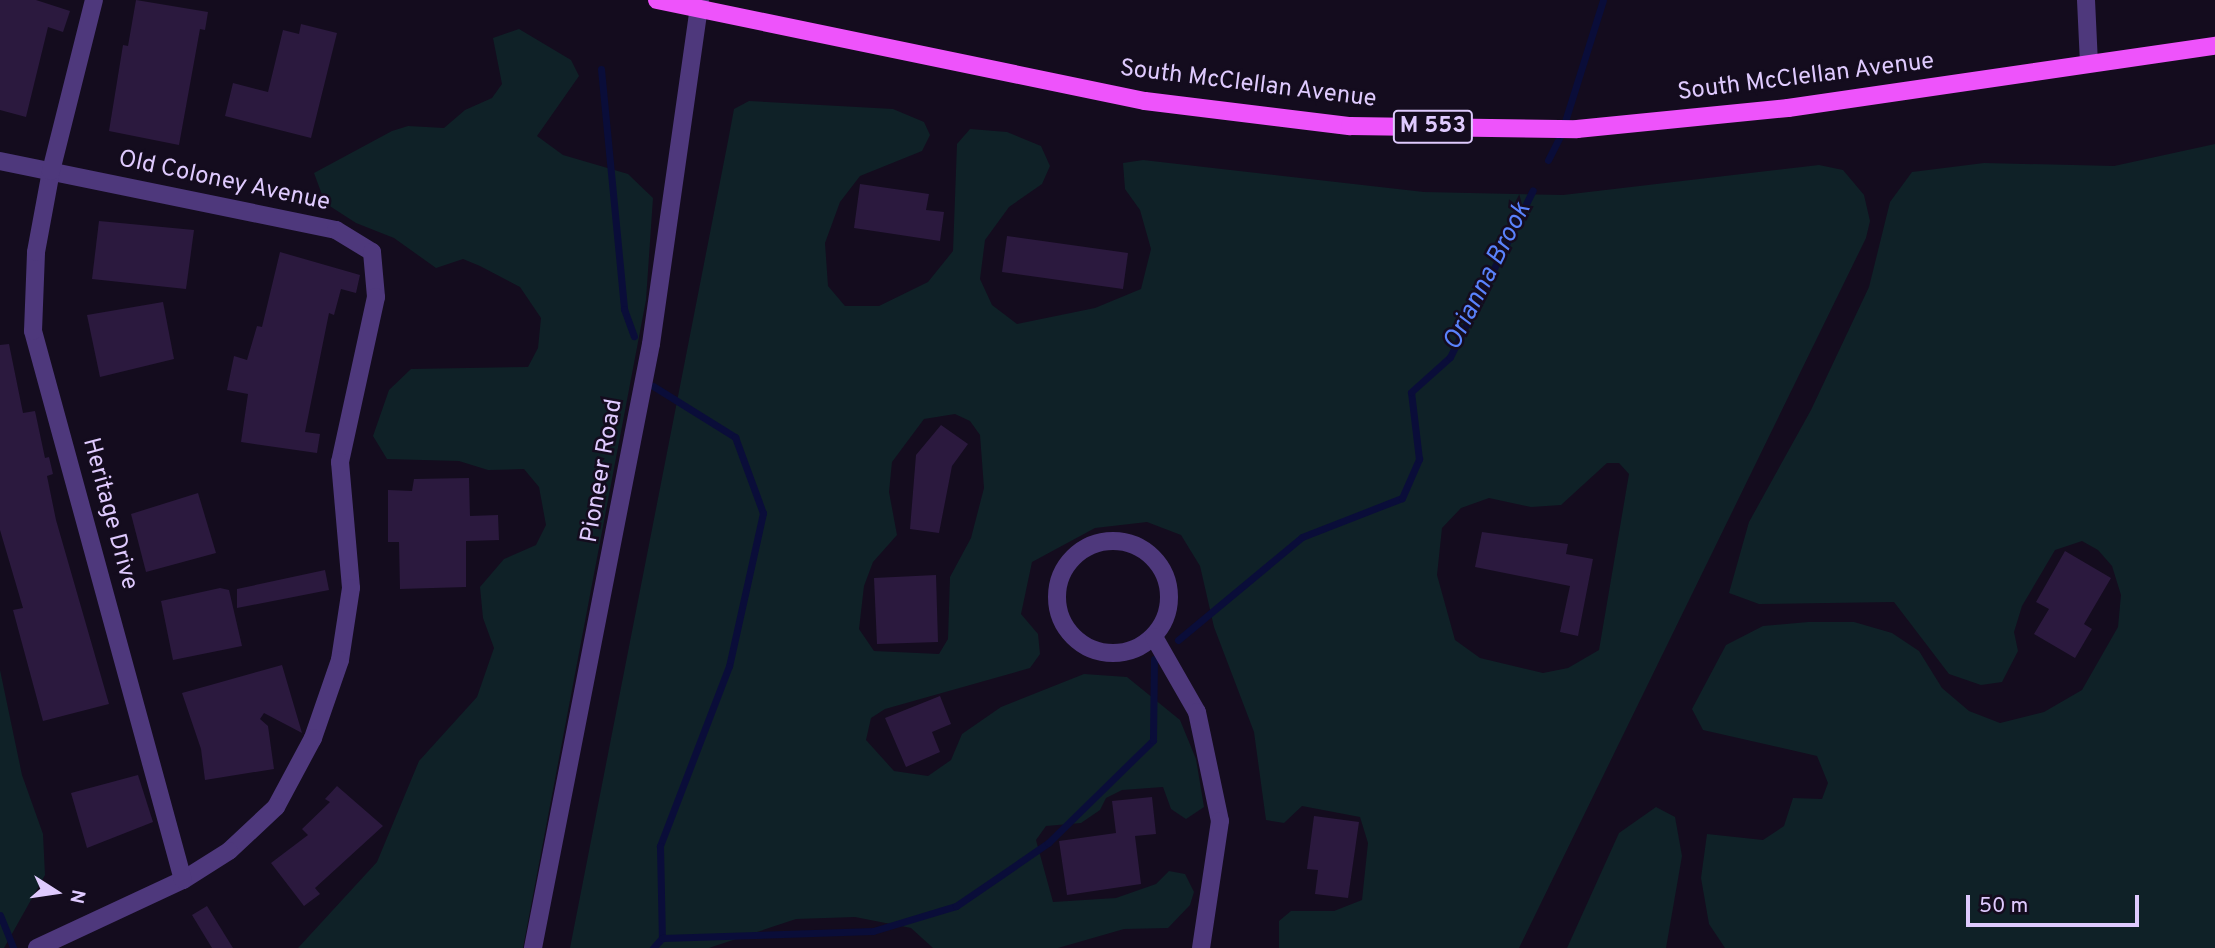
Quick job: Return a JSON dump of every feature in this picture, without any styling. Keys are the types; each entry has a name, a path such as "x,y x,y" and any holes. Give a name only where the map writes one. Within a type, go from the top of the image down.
{"main road":[{"name":"South McClellan Avenue","path":"657,0 700,5 1145,101 1350,126 1577,129 1788,108 2215,46"}],"street":[{"name":"Heritage Drive","path":"94,0 51,171 36,252 33,331 183,880"},
{"path":"2086,0 2089,63"},
{"name":"Pioneer Road","path":"533,948 639,409 700,5"},
{"name":"Old Coloney Avenue","path":"0,160 337,230 372,253 376,297 340,463 351,588 340,660 313,738 276,807 229,850 183,880"},
{"path":"1102,542 1137,546 1152,556 1163,570 1169,605 1154,637 1120,654 1083,645 1069,632 1057,596 1070,561 1102,542"},
{"path":"1154,637 1197,712 1220,821 1213,892 1201,948"},
{"path":"37,948 183,880"}],"shaded area":[{"path":"519,29 571,60 579,76 537,136 563,155 628,174 653,198 646,300 523,948 298,948 377,862 419,761 477,697 494,648 483,618 480,587 504,559 536,545 546,525 539,487 524,469 488,470 459,461 387,459 373,436 389,390 411,369 528,367 538,348 541,318 520,287 480,266 463,259 436,268 394,238 356,223 325,203 314,173 392,131 408,126 444,128 465,110 492,98 502,84 493,38"},
{"path":"749,101 893,109 924,122 930,135 922,151 860,176 840,202 825,243 828,286 845,306 879,306 928,282 953,251 957,144 970,129 1007,132 1041,146 1050,166 1042,184 1009,207 985,240 980,279 992,305 1017,324 1095,308 1141,289 1151,249 1140,210 1125,189 1123,163 1143,160 1424,192 1563,195 1819,165 1843,170 1864,195 1870,221 1866,238 1519,948 1279,948 1279,921 1291,911 1334,911 1362,900 1368,843 1360,817 1302,806 1284,823 1266,820 1254,732 1214,627 1200,566 1181,535 1147,522 1095,528 1032,562 1021,614 1038,634 1040,654 1030,668 885,709 871,718 866,740 894,771 928,776 951,760 962,734 1001,707 1084,674 1127,677 1180,720 1196,759 1204,807 1186,819 1171,809 1163,787 1122,790 1106,798 1100,810 1081,823 1046,826 1036,840 1053,902 1116,898 1156,884 1169,871 1185,874 1194,892 1190,905 1168,928 1124,929 1058,948 933,948 911,928 855,917 796,919 709,948 570,948 734,109","holes":["955,414 970,421 980,435 984,488 971,538 950,577 948,639 939,654 874,651 859,629 864,586 873,562 897,535 889,492 892,462 924,419","1607,463 1619,463 1629,474 1599,650 1568,668 1543,673 1480,658 1455,640 1437,575 1442,528 1461,508 1489,498 1531,507 1561,505"]},
{"path":"2215,144 2215,948 1725,948 1709,924 1701,878 1707,834 1763,840 1784,826 1793,798 1822,799 1828,783 1817,756 1703,730 1692,709 1726,645 1763,626 1854,622 1892,633 1919,651 1942,688 1969,711 2000,723 2044,712 2082,690 2118,627 2121,595 2112,566 2098,550 2082,541 2055,550 2022,606 2014,632 2018,651 2002,682 1981,685 1949,674 1894,602 1759,604 1729,593 1749,522 1811,410 1869,287 1890,202 1912,172 1984,163 2114,166"},
{"path":"0,670 22,775 43,834 45,875 4,948 0,948"},
{"path":"1656,807 1675,817 1682,856 1666,948 1567,948 1619,833"}],"building":[{"path":"0,0 36,0 70,11 63,32 48,27 26,117 0,110"},
{"path":"136,0 208,12 205,30 200,29 179,145 109,131 123,45 128,46"},
{"path":"301,24 337,33 311,138 225,116 233,83 268,92 283,30 299,34"},
{"path":"860,184 929,194 926,210 944,212 940,241 854,228"},
{"path":"99,221 194,230 186,289 92,279"},
{"path":"1007,236 1128,253 1123,289 1002,272"},
{"path":"280,252 360,275 356,293 341,289 334,315 329,313 305,432 320,434 317,453 241,442 248,394 227,390 234,356 247,360 257,326 262,327"},
{"path":"163,302 174,359 100,377 87,315"},
{"path":"9,344 23,413 35,411 45,458 49,457 53,474 47,476 56,520 109,704 43,721 13,610 23,608 0,530 0,345"},
{"path":"941,425 968,444 952,466 939,533 910,529 916,455"},
{"path":"469,478 470,516 498,515 499,540 466,541 466,587 400,589 399,542 388,542 388,490 412,491 414,479"},
{"path":"198,493 216,553 146,572 131,514"},
{"path":"1482,532 1568,544 1566,554 1593,559 1578,636 1560,632 1570,586 1475,567"},
{"path":"2065,551 2111,578 2084,624 2092,629 2075,658 2034,634 2049,609 2036,602"},
{"path":"325,570 329,590 237,608 237,589"},
{"path":"936,575 938,642 877,644 874,578"},
{"path":"220,588 229,590 242,646 173,660 161,601"},
{"path":"282,665 302,733 264,713 260,719 268,726 274,769 205,780 201,749 182,693"},
{"path":"940,696 951,724 932,732 940,752 906,767 885,718"},
{"path":"138,775 153,822 87,848 71,793"},
{"path":"337,786 383,826 315,888 320,894 304,906 271,863 308,835 302,829 330,802 325,799"},
{"path":"1152,797 1156,834 1135,836 1141,884 1067,895 1059,841 1116,833 1112,801"},
{"path":"1314,816 1359,822 1348,898 1315,894 1318,870 1307,869"},
{"path":"207,906 233,948 212,948 192,915"}],"waterway":[{"name":"Orianna Brook","path":"1548,160 1561,134 1603,0"},
{"path":"601,69 624,309 634,336"},
{"name":"Orianna Brook","path":"1178,640 1302,537 1402,498 1419,459 1411,392 1450,357 1533,190"},
{"path":"653,386 735,437 763,513 729,666 660,846 662,938"},
{"name":"Orianna Brook","path":"653,948 662,938 873,931 956,906 1048,843 1153,740 1154,659"},
{"path":"0,915 13,948"}]}
